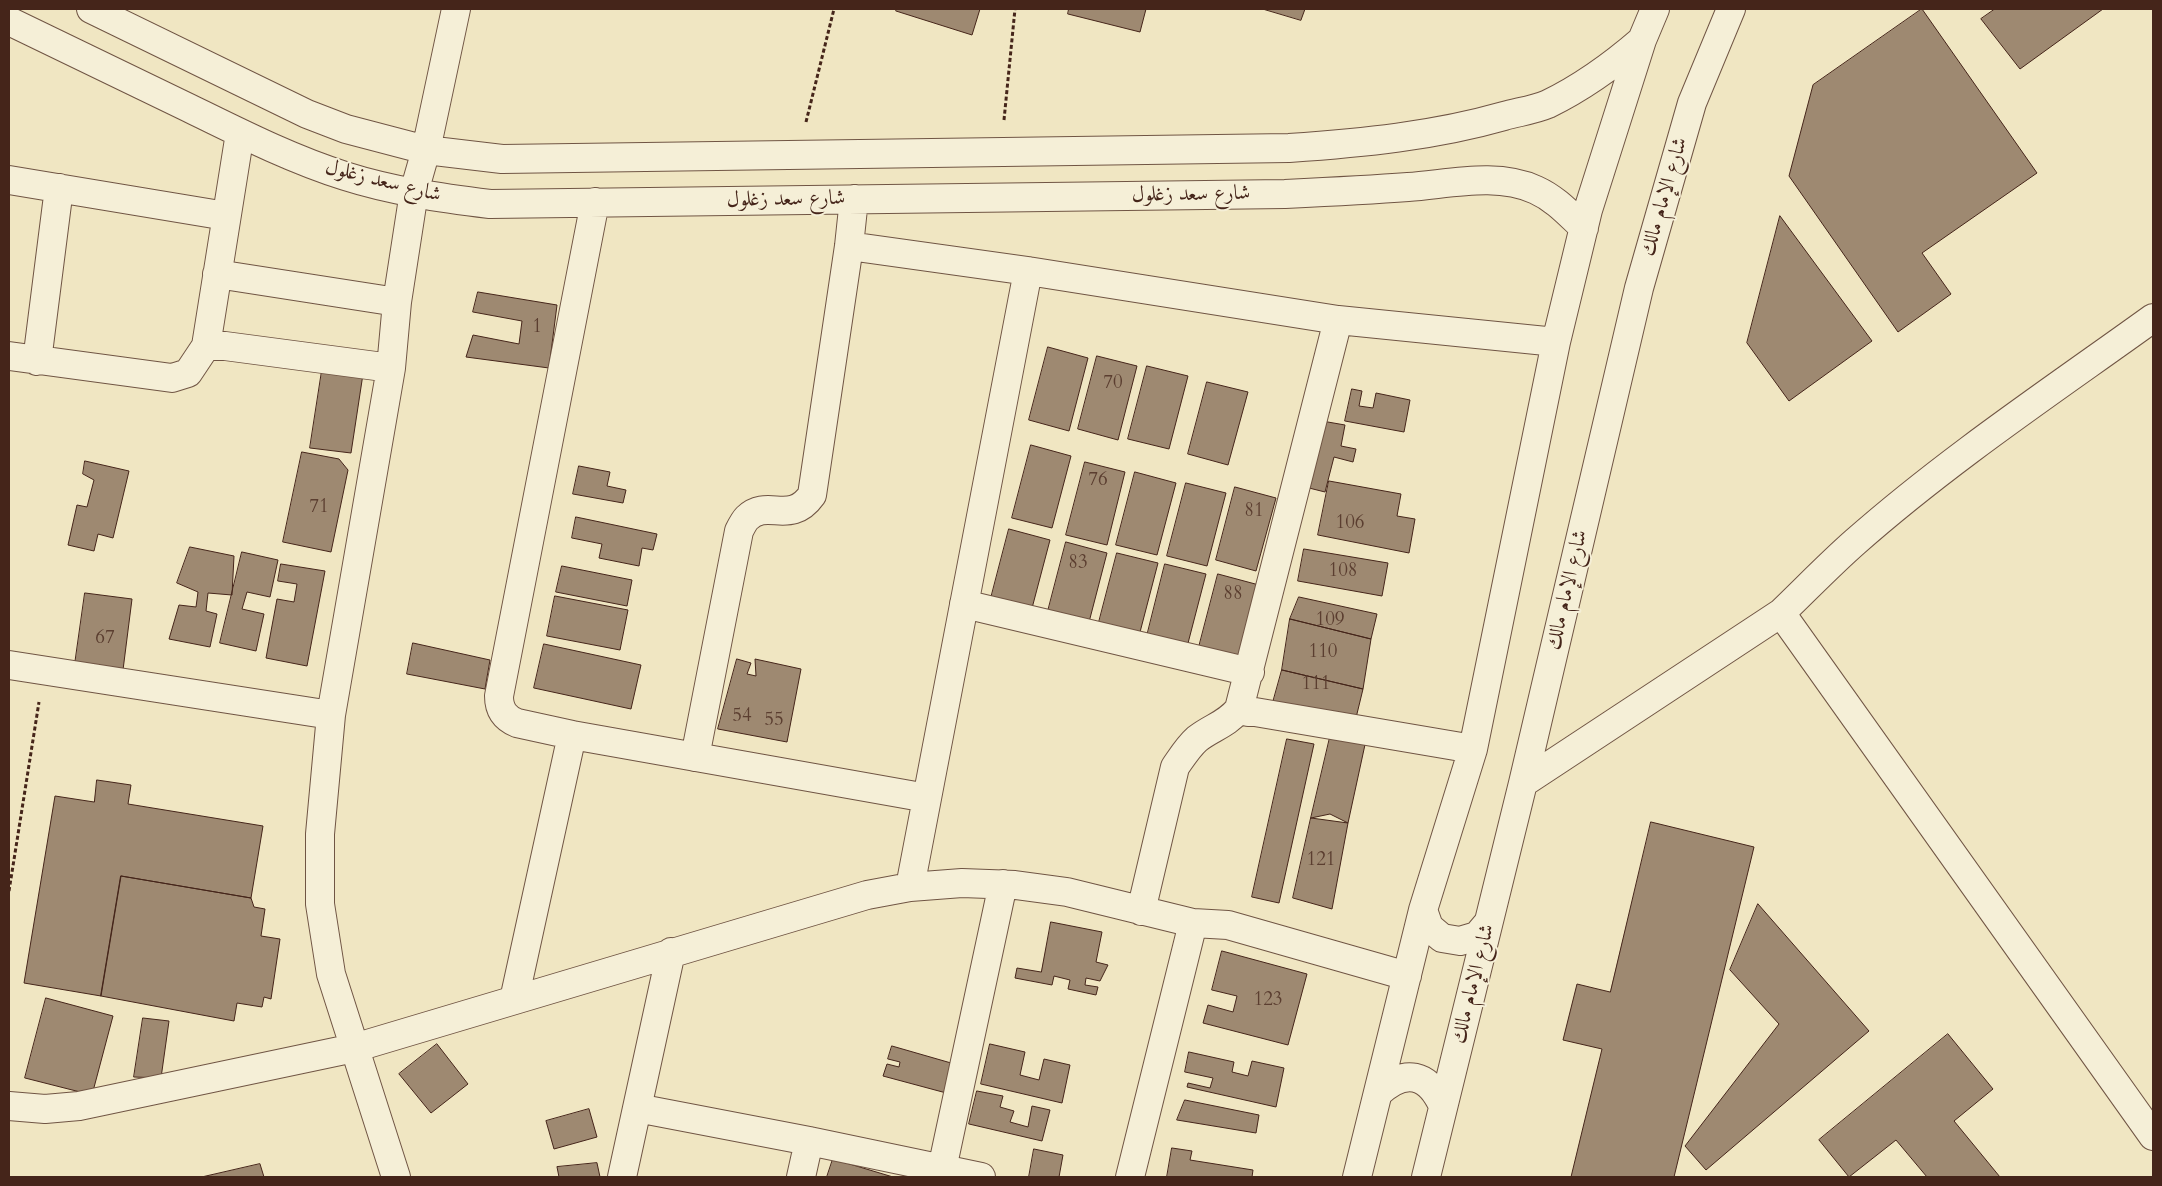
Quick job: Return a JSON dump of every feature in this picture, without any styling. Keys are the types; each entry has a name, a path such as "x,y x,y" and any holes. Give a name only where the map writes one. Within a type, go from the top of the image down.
{"street":[{"name":"شارع سعد زغلول","path":"91,9 307,114 346,129 426,150 502,159 1289,148 1354,144 1418,135 1482,122 1545,105 1580,87 1612,66 1642,40"},
{"path":"396,1177 331,974 320,904 320,834 331,715 391,368 397,302 414,192 426,150 456,9"},
{"path":"1357,1177 1423,910 1473,750 1556,342 1584,228 1642,40 1655,9"},
{"name":"شارع الإمام مالك","path":"1426,1177 1523,782 1639,288 1692,103 1731,9"},
{"name":"شارع سعد زغلول","path":"9,20 240,133 304,161 346,176 441,198 490,204 1286,194 1475,180 1506,181 1536,190 1562,206 1584,228"},
{"path":"9,356 172,378 188,373 206,346 240,133"},
{"path":"9,180 226,216"},
{"path":"37,361 59,188"},
{"path":"695,757 738,531 748,517 763,510 792,511 804,506 812,495 849,246 854,199"},
{"path":"595,202 499,696 501,710 511,720 572,735 927,798"},
{"path":"849,246 1028,271 1338,320 1556,342"},
{"path":"910,887 1028,271"},
{"path":"217,274 397,302"},
{"path":"1523,782 1781,613 1855,542 1919,489 2153,318"},
{"path":"1141,910 1175,768 1185,752 1198,738 1230,720 1239,709 1250,672 1338,320"},
{"path":"206,346 225,346 391,368"},
{"path":"964,604 1250,672"},
{"path":"1781,613 2153,1136"},
{"path":"9,665 331,715"},
{"path":"1239,709 1473,750"},
{"path":"514,1000 572,735"},
{"path":"9,1106 45,1109 79,1106 354,1048 867,895 910,887 962,883 1003,884 1067,892 1193,923 1228,925 1407,976"},
{"path":"942,1169 1003,884"},
{"path":"1423,910 1429,927 1442,938 1460,941 1477,936 1488,923"},
{"path":"1130,1177 1193,923"},
{"path":"622,1177 671,952"},
{"path":"1378,1093 1390,1082 1407,1076 1424,1080 1436,1091 1443,1106"},
{"path":"637,1108 981,1177"},
{"path":"801,1177 809,1141"}],"path":[{"path":"798,154 834,9"},
{"path":"1000,152 1015,9"},
{"path":"9,892 44,670"}],"building":[{"path":"897,9 980,9 972,35 896,11"},
{"path":"1069,9 1146,9 1140,32 1068,14"},
{"path":"1263,9 1305,9 1301,20"},
{"path":"1922,9 2037,173 1922,253 1951,294 1898,332 1789,176 1813,85"},
{"path":"1995,9 2103,9 2020,69 1981,19"},
{"path":"1780,216 1872,341 1789,401 1747,343"},
{"path":"478,292 557,305 549,368 466,357 473,335 519,344 522,321 473,312"},
{"path":"1048,347 1088,358 1069,431 1029,420"},
{"path":"1097,356 1137,366 1118,440 1078,429"},
{"path":"323,364 363,374 351,453 310,448"},
{"path":"1147,366 1188,376 1169,449 1128,439"},
{"path":"1207,382 1248,392 1228,465 1188,454"},
{"path":"1352,389 1362,391 1359,406 1373,408 1376,393 1410,400 1404,432 1345,421"},
{"path":"1322,421 1345,425 1341,446 1356,449 1353,462 1334,457 1325,492 1301,486"},
{"path":"1031,445 1071,456 1052,528 1012,518"},
{"path":"302,452 339,459 348,470 331,552 283,542"},
{"path":"85,461 129,471 113,538 98,534 94,551 68,545 77,505 87,507 94,480 83,474"},
{"path":"1085,462 1125,472 1107,545 1066,535"},
{"path":"579,466 610,472 607,486 626,490 623,503 573,494"},
{"path":"1135,472 1176,483 1157,555 1116,545"},
{"path":"1329,481 1401,494 1397,516 1415,519 1409,553 1318,535"},
{"path":"1186,483 1226,493 1207,566 1167,556"},
{"path":"1235,487 1276,498 1256,571 1216,560"},
{"path":"576,517 657,534 653,550 642,548 639,566 599,558 602,544 572,538"},
{"path":"1009,529 1050,540 1031,612 990,602"},
{"path":"1066,542 1107,553 1088,626 1047,615"},
{"path":"190,547 234,556 232,595 208,593 206,611 217,614 210,647 169,639 179,605 196,607 198,592 177,583"},
{"path":"1304,549 1388,563 1382,596 1298,581"},
{"path":"242,552 278,560 270,597 247,592 242,609 264,614 256,651 220,643"},
{"path":"1117,553 1158,563 1139,636 1098,626"},
{"path":"281,564 325,571 307,666 266,658 277,599 294,602 297,584 278,581"},
{"path":"1165,564 1206,574 1187,647 1147,636"},
{"path":"562,566 632,580 627,606 556,592"},
{"path":"1218,574 1259,585 1240,657 1199,647"},
{"path":"85,593 132,599 123,670 75,664"},
{"path":"555,596 628,610 620,650 547,636"},
{"path":"1299,597 1377,614 1371,639 1290,619"},
{"path":"1290,619 1371,639 1363,689 1282,670"},
{"path":"413,643 490,660 485,689 407,674"},
{"path":"544,644 641,665 631,709 534,688"},
{"path":"737,659 751,663 747,674 756,676 755,659 801,669 787,742 718,729"},
{"path":"1282,670 1363,689 1355,722 1272,706"},
{"path":"1331,733 1366,740 1348,823 1330,814 1311,818"},
{"path":"1287,739 1314,744 1279,903 1252,897"},
{"path":"97,780 131,785 128,804 263,826 251,898 121,876 101,996 24,983 55,796 94,802"},
{"path":"1311,818 1348,823 1332,909 1293,898"},
{"path":"1651,822 1754,847 1674,1177 1571,1177 1602,1049 1563,1040 1577,984 1610,992"},
{"path":"121,876 251,898 254,907 265,909 261,936 280,939 271,999 264,997 262,1007 237,1003 234,1021 101,996"},
{"path":"1758,904 1869,1031 1706,1170 1685,1146 1779,1024 1730,970"},
{"path":"1051,922 1102,932 1096,962 1108,965 1100,981 1086,978 1085,985 1098,987 1096,995 1068,989 1070,980 1054,976 1052,985 1015,978 1017,968 1041,972"},
{"path":"1222,951 1307,974 1288,1045 1203,1023 1208,1005 1233,1012 1237,996 1212,990"},
{"path":"46,998 113,1016 92,1095 25,1078"},
{"path":"143,1018 169,1021 161,1078 134,1077"},
{"path":"1948,1034 1993,1089 1954,1121 2000,1177 1927,1177 1896,1140 1849,1177 1819,1140"},
{"path":"437,1044 468,1084 431,1113 399,1074"},
{"path":"990,1044 1025,1052 1020,1075 1039,1080 1044,1059 1070,1065 1062,1103 981,1084"},
{"path":"892,1046 958,1065 950,1094 883,1076 887,1064 899,1067 900,1062 888,1059"},
{"path":"1189,1052 1234,1062 1232,1072 1248,1076 1252,1061 1284,1068 1276,1107 1187,1087 1188,1083 1210,1088 1213,1078 1185,1072"},
{"path":"977,1091 1003,1096 1000,1107 1014,1111 1010,1122 1028,1127 1032,1106 1050,1110 1042,1141 969,1124"},
{"path":"1185,1100 1259,1115 1256,1133 1177,1120"},
{"path":"589,1109 597,1137 554,1149 546,1121"},
{"path":"1172,1148 1192,1151 1190,1160 1253,1170 1252,1177 1167,1177"},
{"path":"1034,1149 1063,1155 1059,1177 1029,1177"},
{"path":"833,1159 893,1177 827,1177"},
{"path":"597,1163 600,1177 559,1177 557,1167"},
{"path":"260,1164 264,1177 202,1177"}]}
